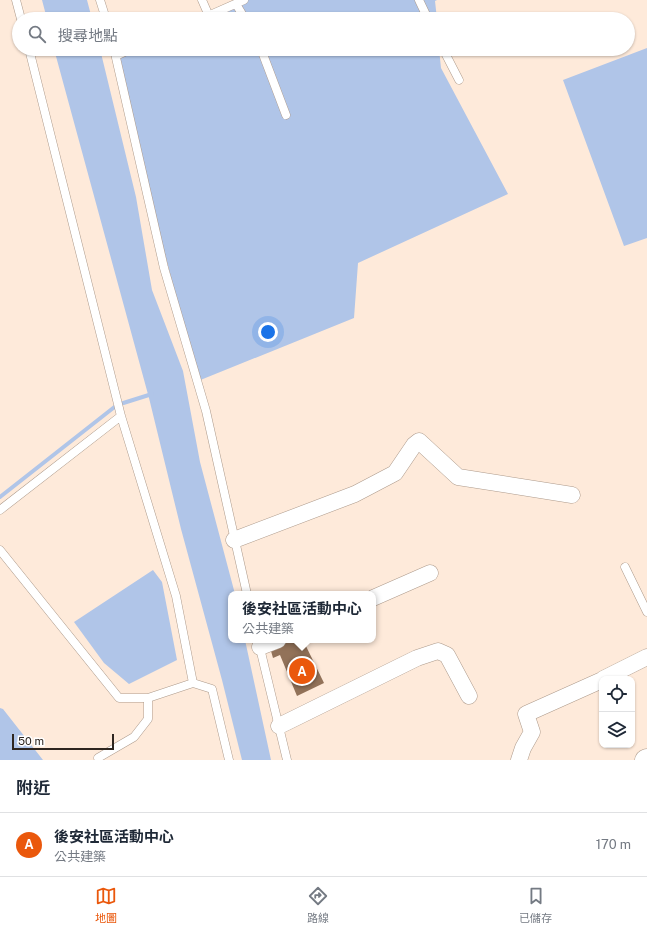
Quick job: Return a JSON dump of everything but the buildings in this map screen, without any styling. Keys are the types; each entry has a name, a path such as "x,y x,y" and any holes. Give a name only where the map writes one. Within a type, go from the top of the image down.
{"street":[{"path":"234,540 355,494 395,473 414,445 419,441 458,477 572,495"},
{"path":"376,597 430,573"},
{"path":"279,726 417,658 438,651 446,655 469,696"},
{"path":"608,676 647,657"},
{"path":"519,760 523,748 532,732 526,714 599,680"}],"lane":[{"path":"16,0 19,12"},
{"path":"100,0 104,12"},
{"path":"202,0 204,12"},
{"path":"217,12 244,0"},
{"path":"419,0 425,12"},
{"path":"236,4 240,12"},
{"path":"31,56 121,416 176,596 192,683"},
{"path":"116,56 164,268 206,411 246,591"},
{"path":"264,56 286,115"},
{"path":"447,56 459,80"},
{"path":"0,510 121,416"},
{"path":"0,550 119,698 148,698 192,683 212,689 229,760"},
{"path":"625,567 647,612"},
{"path":"259,643 287,760"},
{"path":"98,758 134,737 148,719 148,698"}],"water":[{"path":"42,0 87,0 90,12 45,12"},
{"path":"247,0 437,0 435,1 436,12 217,12"},
{"path":"647,48 647,238 624,246 563,80 626,56 635,56 635,53"},
{"path":"56,56 102,56 136,197 152,290 183,371 200,462 234,591 228,591 228,643 246,643 271,760 242,760 181,529 149,398"},
{"path":"113,56 440,56 441,68 508,194 358,263 354,318 198,381"},
{"path":"153,570 162,582 177,660 129,684 104,663 74,622"},
{"path":"0,708 3,709 43,760 0,760"}],"waterway":[{"path":"0,497 117,405 152,394"}],"place":[{"name":"後安社區活動中心","path":"302,671"}]}
